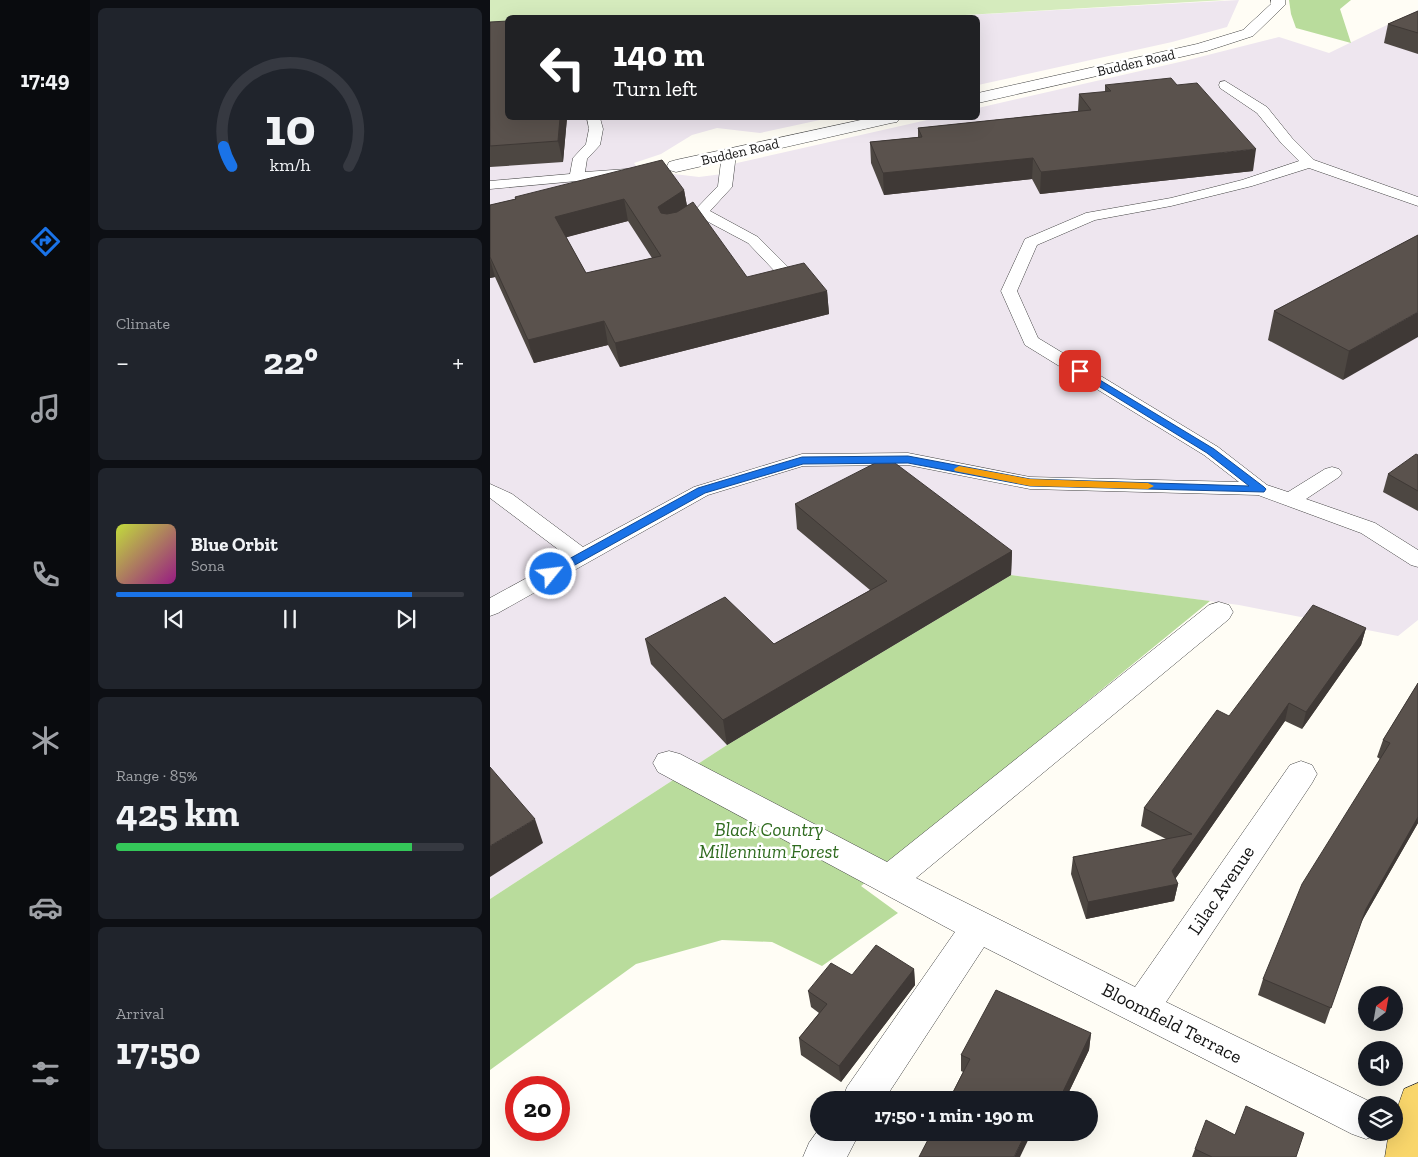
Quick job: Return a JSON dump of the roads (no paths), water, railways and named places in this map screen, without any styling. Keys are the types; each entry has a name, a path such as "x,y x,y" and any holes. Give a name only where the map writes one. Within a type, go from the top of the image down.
{"main road":[{"path":"1401,1143 1418,1102"}],"street":[{"name":"Budden Road","path":"980,98 1201,48 1248,33 1278,5 1278,0"},
{"name":"Budden Road","path":"668,167 882,120"},
{"path":"889,880 1219,612"},
{"name":"Bloomfield Terrace","path":"669,763 978,927 1358,1116"},
{"name":"Lilac Avenue","path":"1142,1007 1301,774"},
{"path":"868,1091 978,927"},
{"path":"823,1157 834,1141"}],"lane":[{"path":"1225,85 1262,110 1287,141 1309,163 1418,202"},
{"path":"577,178 580,158 593,145 596,129 594,120"},
{"path":"678,226 701,212 725,187 729,154"},
{"path":"1309,163 1247,183 1171,202 1091,216 1030,242 1009,291 1031,341 1211,451 1260,489 1368,528 1418,560"},
{"path":"490,185 644,170"},
{"path":"701,212 753,240 792,280"},
{"path":"490,608 701,491 802,460 908,459 1030,483 1260,489"},
{"path":"1290,500 1332,473"},
{"path":"490,490 505,498 582,557"}],"park label":[{"name":"Black Country Millennium Forest","path":"769,840"}]}
